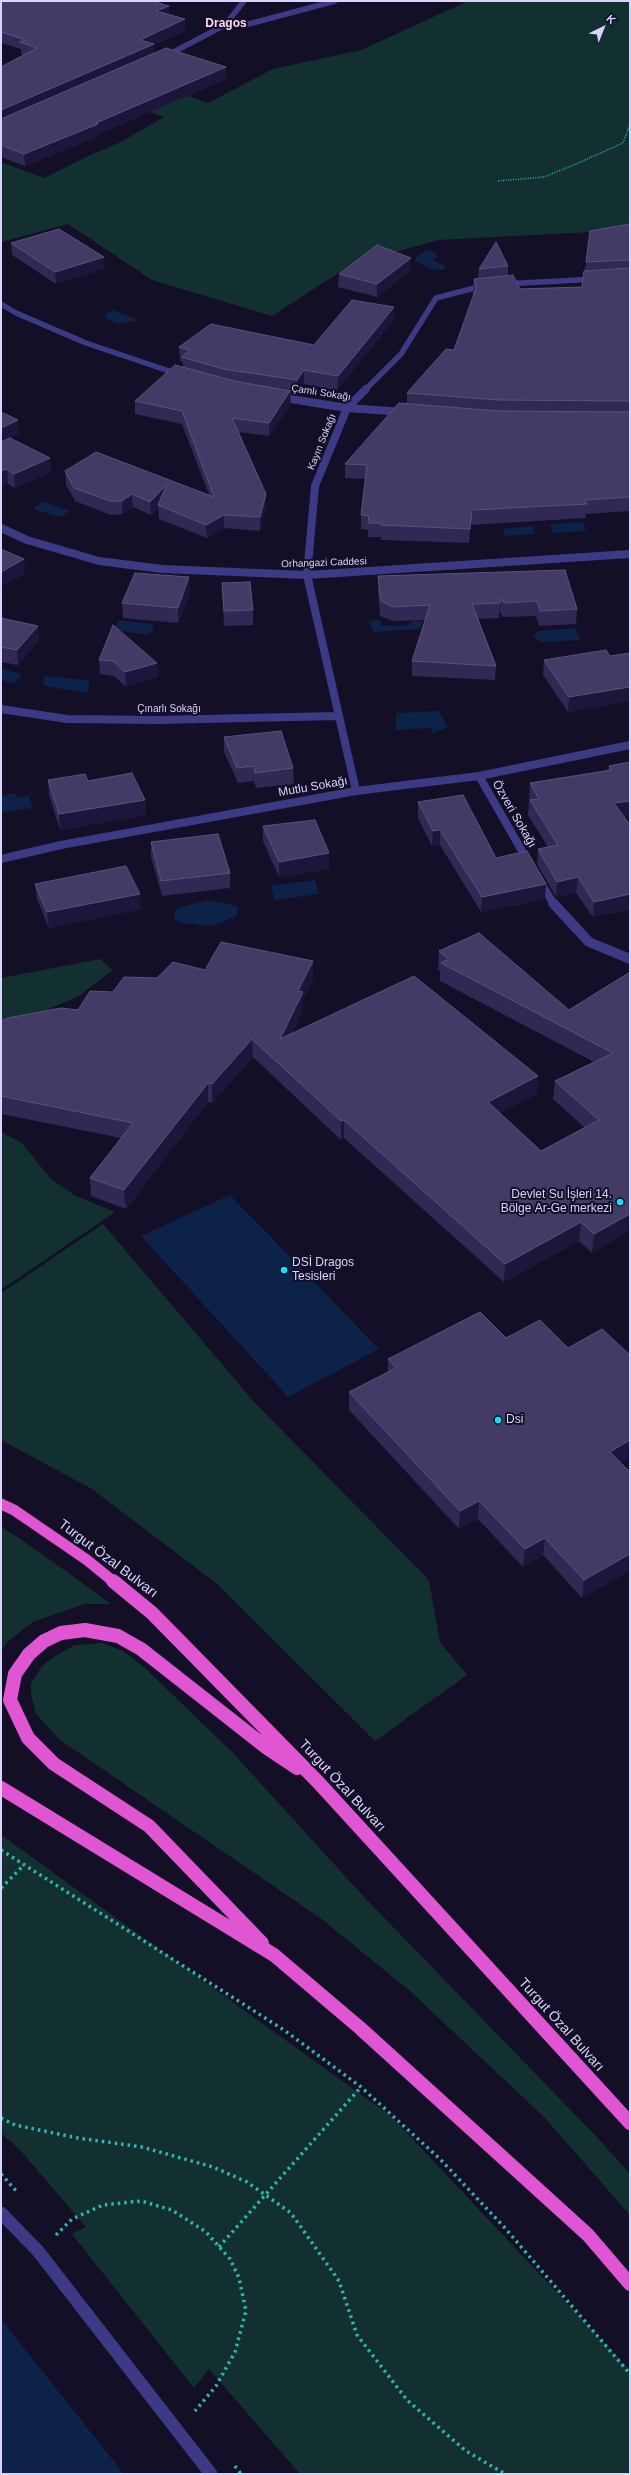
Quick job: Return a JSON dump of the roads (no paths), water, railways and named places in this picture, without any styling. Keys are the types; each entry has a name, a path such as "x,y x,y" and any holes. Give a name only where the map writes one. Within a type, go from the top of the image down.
{"highway":[{"name":"Turgut Özal Bulvarı","path":"1,1504 14,1510 87,1560 152,1613 318,1782 630,2123"},
{"path":"318,1782 267,1748 141,1649 118,1636 85,1630 61,1633 44,1641 29,1654 15,1674 10,1700 28,1738 54,1764 149,1826 274,1955 360,2028 588,2235 630,2284"},
{"path":"1,1788 274,1955"}],"street":[{"path":"157,60 225,25 244,1"},
{"path":"225,25 245,25 335,1"},
{"path":"498,284 607,278"},
{"name":"Kayın Sokağı","path":"356,791 337,716 307,575 315,486 347,408 401,354 436,298 490,285"},
{"path":"1,304 16,313 86,343 191,378"},
{"name":"Çamlı Sokağı","path":"268,395 347,408 410,413"},
{"name":"Orhangazi Caddesi","path":"1,528 27,540 99,560 162,569 307,575 630,554"},
{"name":"Çınarlı Sokağı","path":"1,709 67,719 158,720 337,716"},
{"name":"Mutlu Sokağı","path":"1,859 62,845 356,791 479,776 630,745"},
{"name":"Özveri Sokağı","path":"479,776 556,908 590,942 630,959"},
{"path":"1,2213 38,2251 211,2474"}],"water":[{"path":"427,250 436,253 437,256 433,260 447,267 442,270 431,269 415,261 417,256"},
{"path":"113,310 138,320 119,324 112,322 106,318 105,314"},
{"path":"43,501 70,511 60,517 33,509"},
{"path":"583,522 586,531 553,533 550,524"},
{"path":"533,526 535,534 505,536 503,529"},
{"path":"119,620 152,624 154,630 148,635 113,630"},
{"path":"380,620 382,626 410,625 411,621 422,621 420,629 373,632 369,621"},
{"path":"575,628 580,640 541,642 533,637 538,631"},
{"path":"1,668 22,674 14,683 1,680"},
{"path":"43,676 90,680 87,693 44,686"},
{"path":"438,711 448,727 433,733 430,728 396,730 396,713"},
{"path":"16,793 16,798 29,796 33,808 1,812 1,796"},
{"path":"315,880 319,894 275,900 270,886"},
{"path":"208,900 237,906 237,916 211,926 180,923 175,919 174,912 178,908"},
{"path":"230,1195 379,1349 288,1397 141,1236"},
{"path":"1,2319 124,2474 1,2474"}],"place":[{"name":"Devlet Su İşleri 14. Bölge Ar-Ge merkezi","path":"620,1202"},
{"name":"DSİ Dragos Tesisleri","path":"284,1270"},
{"name":"Dsi","path":"498,1420"}],"district":[{"name":"Dragos","path":"226,24"}]}
